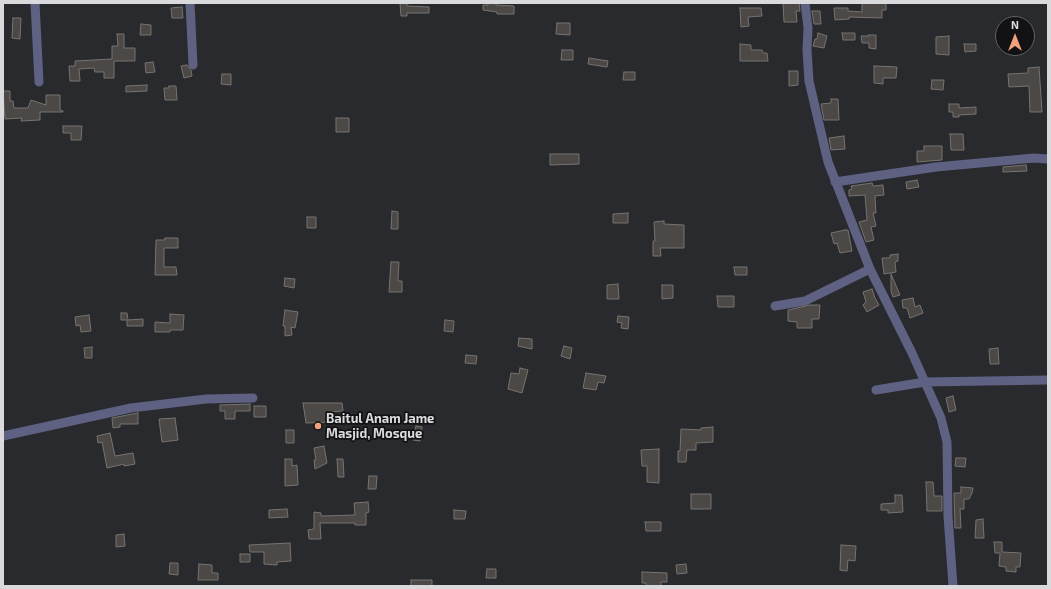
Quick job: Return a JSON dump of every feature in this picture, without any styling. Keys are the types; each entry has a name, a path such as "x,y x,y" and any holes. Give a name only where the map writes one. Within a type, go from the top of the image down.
{"street":[{"path":"35,3 39,82"},
{"path":"190,3 193,65"},
{"path":"805,3 808,28 807,50 809,81 828,162 870,269 912,353 941,418 947,442 948,516 952,586"},
{"path":"835,182 936,167 1048,158"},
{"path":"775,306 805,301 870,269"},
{"path":"876,390 925,382 1048,380"},
{"path":"3,436 131,408 206,400 253,398"}],"building":[{"path":"400,3 407,3 407,6 429,7 429,13 407,13 407,16 401,16"},
{"path":"488,3 514,6 514,14 497,14 497,12 483,10 483,5 488,5"},
{"path":"783,3 799,3 800,11 796,11 797,22 784,22"},
{"path":"862,3 886,3 886,10 882,10 882,18 849,17 849,19 835,20 834,8 848,8 848,11 862,12"},
{"path":"182,7 183,18 172,18 171,8"},
{"path":"740,8 761,8 762,16 748,17 749,26 741,27"},
{"path":"812,11 820,11 821,24 814,24"},
{"path":"13,18 21,18 20,39 12,38"},
{"path":"557,23 570,23 570,35 556,34"},
{"path":"141,24 151,25 151,35 140,35"},
{"path":"818,33 827,36 824,48 813,46 815,39 817,39"},
{"path":"842,33 855,33 855,40 843,40"},
{"path":"117,34 124,34 124,48 135,48 135,61 114,61 114,78 104,78 104,72 95,72 94,68 79,69 80,81 70,81 69,66 75,66 75,61 112,59 112,46 118,46"},
{"path":"876,35 876,49 869,48 869,43 862,43 861,36"},
{"path":"949,36 949,55 936,54 936,37"},
{"path":"740,44 751,45 751,50 762,50 763,53 767,53 768,61 740,61"},
{"path":"964,44 976,44 976,51 965,52"},
{"path":"562,50 573,50 573,60 561,60"},
{"path":"589,58 608,61 607,67 588,64"},
{"path":"153,62 155,72 146,73 145,63"},
{"path":"187,65 191,70 192,76 184,78 181,66"},
{"path":"874,66 897,67 896,78 883,78 883,84 874,83"},
{"path":"1039,67 1042,112 1030,112 1029,86 1009,87 1008,74 1028,73 1028,68"},
{"path":"789,71 798,71 798,85 789,86"},
{"path":"624,72 635,72 635,80 623,80"},
{"path":"222,74 231,74 231,85 221,84"},
{"path":"932,80 944,80 943,90 931,89"},
{"path":"147,85 147,91 126,92 126,86"},
{"path":"169,86 176,86 177,100 165,100 164,88 169,88"},
{"path":"3,91 10,91 10,101 13,101 14,108 28,108 31,100 46,105 46,95 60,95 60,110 63,112 40,112 40,120 21,121 22,118 5,119"},
{"path":"831,99 838,99 839,120 824,120 821,104 831,103"},
{"path":"949,104 959,104 959,108 976,107 976,114 959,115 959,117 953,117 953,112 949,112"},
{"path":"336,118 349,118 349,132 336,132"},
{"path":"63,126 82,126 81,140 71,140 71,133 63,133"},
{"path":"950,134 963,134 964,150 951,150"},
{"path":"844,136 845,149 831,150 829,138"},
{"path":"924,146 942,146 942,160 917,162 917,151 924,151"},
{"path":"550,154 579,154 579,164 550,165"},
{"path":"1026,165 1027,171 1003,172 1003,167"},
{"path":"917,180 919,187 907,189 906,182"},
{"path":"872,183 873,186 883,185 884,195 875,196 876,213 873,213 876,226 871,227 874,240 866,242 859,222 867,220 865,195 849,196 849,190 852,189 851,186"},
{"path":"392,211 398,212 398,229 391,229"},
{"path":"628,213 628,223 613,223 613,214"},
{"path":"307,217 316,217 316,228 307,228"},
{"path":"664,221 664,224 684,225 684,248 660,248 661,256 653,256 653,241 655,241 654,222"},
{"path":"848,230 852,251 840,253 837,243 834,244 831,233"},
{"path":"165,238 178,238 178,248 164,248 164,267 176,267 177,275 155,275 156,240 165,240"},
{"path":"898,254 898,261 895,262 896,272 884,274 882,258 890,258 890,255"},
{"path":"391,262 399,262 398,281 402,281 402,292 389,292"},
{"path":"734,267 747,267 747,275 735,275"},
{"path":"891,274 900,295 893,297 891,291"},
{"path":"285,278 295,279 294,288 284,286"},
{"path":"618,284 619,299 607,299 607,285"},
{"path":"662,285 673,285 673,298 662,299"},
{"path":"872,289 879,305 867,312 863,305 866,302 863,292"},
{"path":"717,296 734,296 734,307 718,307"},
{"path":"913,298 915,307 920,305 923,313 910,318 907,308 903,308 902,300"},
{"path":"810,305 820,305 819,319 812,319 812,328 797,328 797,322 788,321 788,310"},
{"path":"285,310 298,312 295,328 291,327 292,335 285,336 285,326 283,326"},
{"path":"121,313 127,313 128,320 143,319 143,326 127,326 127,320 121,320"},
{"path":"170,314 184,315 183,330 155,332 155,322 170,323"},
{"path":"89,315 91,331 81,332 80,325 76,326 75,317"},
{"path":"618,316 629,317 628,329 621,328 622,323 617,322"},
{"path":"445,320 454,321 453,332 444,331"},
{"path":"519,338 532,339 532,349 518,346"},
{"path":"564,346 572,348 570,359 561,356"},
{"path":"92,347 92,358 85,358 84,348"},
{"path":"998,348 999,364 990,364 989,349"},
{"path":"466,355 477,356 476,364 465,363"},
{"path":"520,368 528,370 522,393 508,389 511,373 519,374"},
{"path":"586,373 606,376 604,383 598,382 596,390 583,388"},
{"path":"953,396 956,410 949,412 946,398"},
{"path":"303,403 342,403 343,411 329,412 331,422 306,423"},
{"path":"250,404 250,411 235,411 235,419 225,419 225,411 220,411 220,405"},
{"path":"254,406 266,406 266,417 254,417"},
{"path":"138,413 138,424 120,424 120,427 113,428 112,418"},
{"path":"175,418 178,440 162,442 159,419"},
{"path":"416,426 422,427 420,441 413,440"},
{"path":"713,427 713,442 696,443 696,450 687,450 686,462 678,462 681,429 701,430 701,428"},
{"path":"286,430 294,430 294,443 286,443"},
{"path":"110,433 115,456 133,453 135,464 124,466 124,464 107,468 102,442 98,443 97,436"},
{"path":"324,446 327,463 315,469 314,460 316,460 314,448"},
{"path":"659,449 659,483 647,482 647,466 642,466 641,450"},
{"path":"956,458 966,458 965,467 955,466"},
{"path":"285,459 292,459 292,466 297,465 298,485 285,486"},
{"path":"337,459 343,459 344,477 338,477"},
{"path":"369,476 377,476 376,489 368,489"},
{"path":"926,482 933,482 934,496 942,496 942,511 927,511"},
{"path":"961,487 973,488 969,499 964,499 964,509 960,509 961,528 955,528 954,493 961,493"},
{"path":"691,494 711,494 711,509 691,509"},
{"path":"895,495 902,495 903,512 888,513 888,510 881,510 881,504 895,503"},
{"path":"368,502 369,512 366,513 366,525 355,525 355,523 320,523 321,539 309,539 308,530 314,529 314,512 321,513 321,516 355,515 354,503"},
{"path":"287,509 288,517 269,518 269,510"},
{"path":"454,510 466,511 465,519 454,519"},
{"path":"983,519 984,538 975,538 976,520"},
{"path":"645,522 661,522 661,531 646,531"},
{"path":"124,534 125,546 116,547 116,535"},
{"path":"994,542 1002,542 1002,552 1021,553 1020,567 1016,567 1016,572 1006,571 1006,567 999,566 1000,553 995,553"},
{"path":"290,543 291,561 277,562 277,565 264,564 264,552 250,552 249,545"},
{"path":"841,545 856,546 855,561 848,560 847,571 840,570"},
{"path":"240,554 250,554 250,562 240,562"},
{"path":"170,563 178,563 178,575 169,574"},
{"path":"199,564 212,565 212,573 218,573 218,580 198,580"},
{"path":"686,564 687,573 677,574 676,565"},
{"path":"487,569 496,569 496,578 486,578"},
{"path":"642,572 667,573 667,582 661,582 661,586 646,586 646,583 642,583"},
{"path":"411,580 432,580 432,586 411,586"}],"place":[{"name":"Baitul Anam Jame Masjid, Mosque","path":"318,426"}]}
